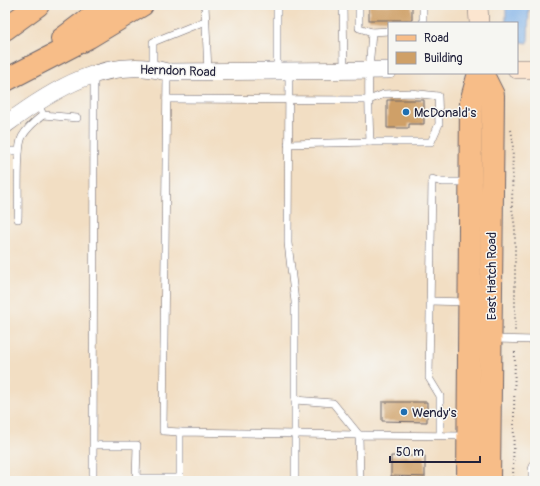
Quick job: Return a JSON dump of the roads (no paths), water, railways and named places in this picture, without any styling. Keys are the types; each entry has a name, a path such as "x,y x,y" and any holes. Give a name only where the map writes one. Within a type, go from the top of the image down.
{"main road":[{"path":"5,29 38,5"},
{"path":"6,81 107,5"},
{"path":"6,81 89,37 142,5"},
{"path":"478,5 479,22"},
{"path":"518,69 535,69"},
{"name":"East Hatch Road","path":"468,481 471,102 479,74"},
{"name":"East Hatch Road","path":"482,74 493,96 489,481"}],"street":[{"name":"Herndon Road","path":"5,125 40,108 58,89 94,73 114,70 208,72 388,70"}],"lane":[{"path":"205,5 208,72"},
{"path":"277,5 283,71 289,99 288,243 296,302 294,481"},
{"path":"343,5 344,70"},
{"path":"359,5 359,28 372,32 388,31"},
{"path":"423,5 423,22"},
{"path":"205,21 153,42 167,99 163,431 440,435 468,437"},
{"path":"370,142 369,70 372,32"},
{"path":"94,73 94,481"},
{"path":"167,99 369,100 384,94 410,93 438,96 439,124 431,142 288,144"},
{"path":"18,219 19,151 21,139 40,108 77,118"},
{"path":"5,151 19,151"},
{"path":"440,435 440,396 429,378 432,179 442,182 470,182"},
{"path":"430,301 469,302"},
{"path":"491,339 535,340"},
{"path":"295,400 333,403 358,435 360,481"},
{"path":"94,445 137,445 136,480 180,478 180,432"},
{"path":"532,481 532,469 535,462"}],"water":[{"path":"506,5 529,5 528,43 518,41 518,22 506,22"}],"place":[{"name":"McDonald's","path":"406,112"},
{"name":"Wendy's","path":"404,412"}]}
